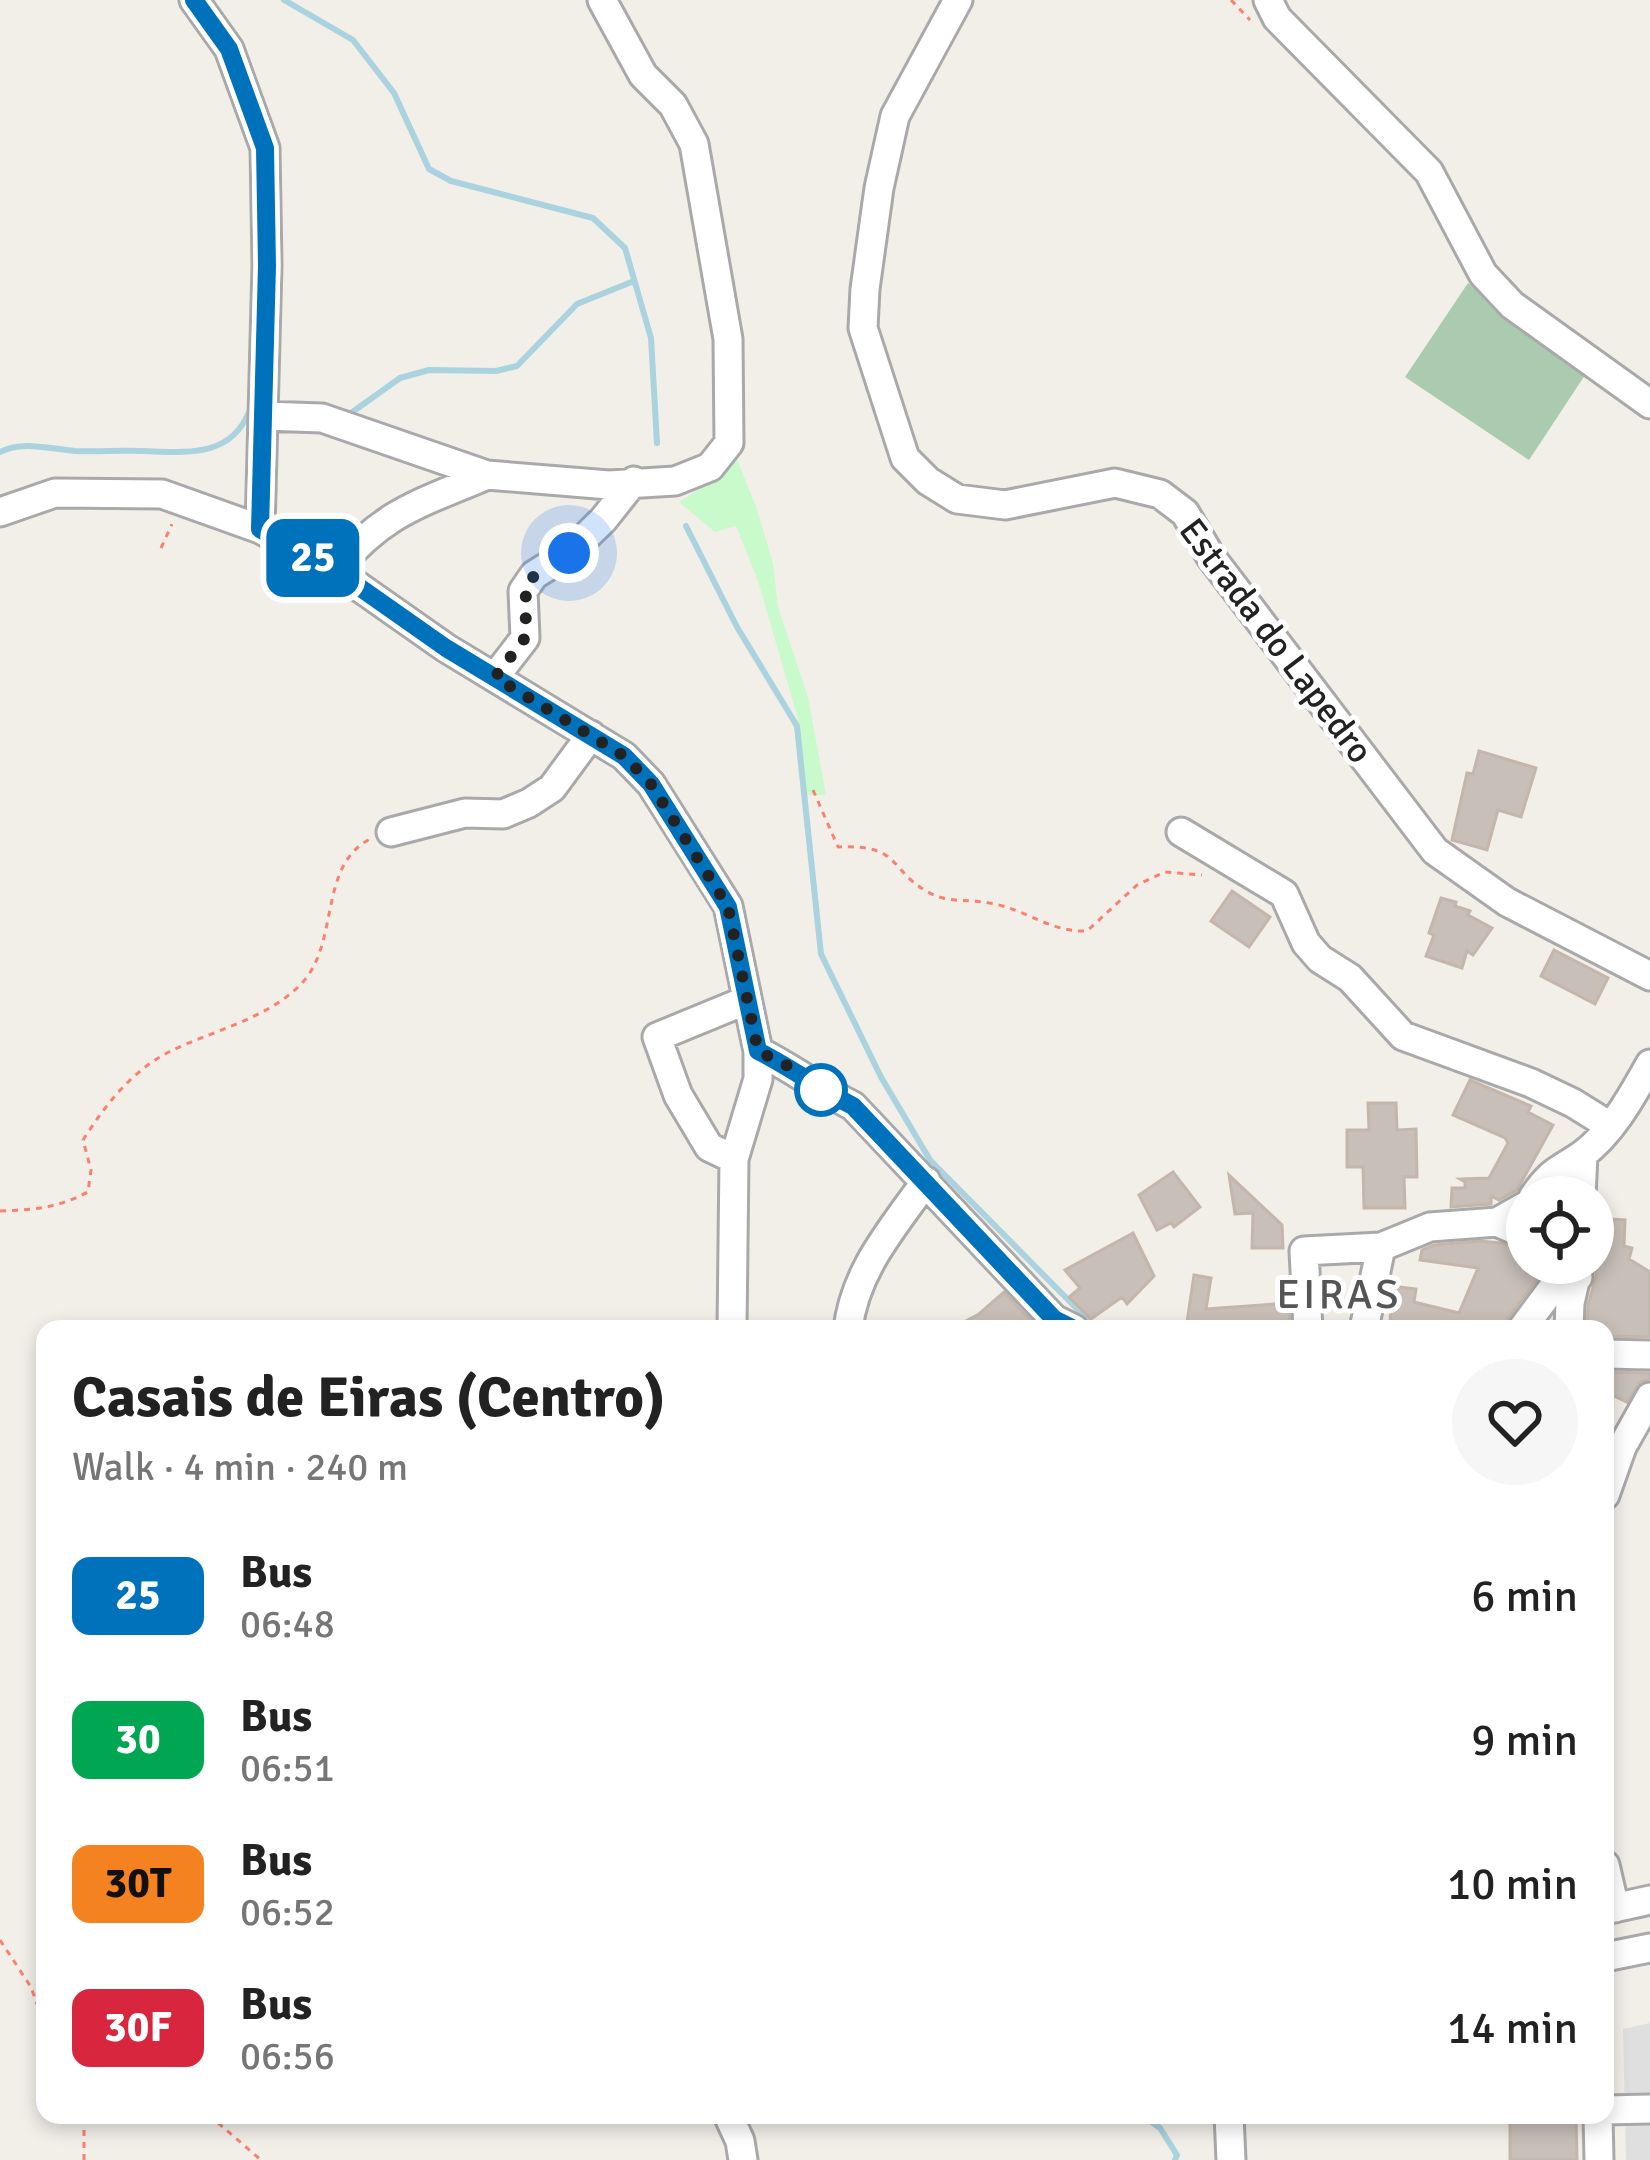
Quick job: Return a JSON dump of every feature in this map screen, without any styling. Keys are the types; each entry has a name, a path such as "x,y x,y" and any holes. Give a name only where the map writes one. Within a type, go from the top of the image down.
{"street":[{"path":"194,0 229,49 265,148 260,529"},
{"path":"264,416 322,418 487,475 609,485 675,481 710,467 729,443 728,339 694,144 673,105 644,75 602,0"},
{"name":"Estrada do Lapedro","path":"958,0 896,116 879,188 865,289 863,328 905,458 928,482 958,499 1005,505 1114,483 1160,494 1185,512 1211,556 1435,851 1507,902 1650,976"},
{"path":"1268,0 1277,18 1429,172 1483,274 1512,305 1650,404"},
{"path":"335,570 362,538 392,515 487,475"},
{"path":"495,677 525,638 523,591 534,575 569,553 634,481"},
{"path":"0,512 55,493 162,494 260,529 335,570 624,756 651,784 728,907 758,1051 758,1079 734,1159 732,1320"},
{"path":"391,832 465,813 502,814 529,803 552,788 562,768 591,736"},
{"path":"1181,832 1284,894 1306,943 1320,959 1350,978 1403,1036 1573,1102 1610,1126"},
{"path":"734,1159 709,1147 665,1067 657,1037 747,1000"},
{"path":"758,1051 853,1106 1056,1320"},
{"path":"1548,1176 1583,1154 1610,1126 1650,1064"},
{"path":"758,1079 792,1088 812,1086"},
{"path":"1582,1176 1583,1154"},
{"path":"849,1320 864,1269 926,1181"},
{"path":"1308,1320 1304,1251 1381,1247 1430,1227 1497,1222 1506,1217"},
{"path":"1497,1222 1506,1226"},
{"path":"1366,1320 1381,1247"},
{"path":"1530,1320 1559,1284"},
{"path":"1569,1320 1575,1284"},
{"path":"1614,1354 1650,1355"},
{"path":"1614,1470 1650,1397"},
{"path":"1614,1908 1650,1900"},
{"path":"1614,1956 1650,1948"},
{"path":"1614,2111 1650,2109"},
{"path":"732,2124 743,2160"},
{"path":"1229,2124 1231,2160"},
{"path":"1599,2160 1600,2124"}],"path":[{"path":"160,548 184,500"},
{"path":"813,790 838,847 880,849 930,894 1005,907 1057,929 1087,932 1137,885 1165,872 1241,875 1245,870"},
{"path":"0,1211 62,1205 88,1192 91,1170 83,1140 128,1080 172,1050 229,1029 299,987 321,959 332,901 347,857 364,841 391,832"},
{"path":"0,1940 36,2001"},
{"path":"84,2124 84,2160"},
{"path":"219,2124 261,2160"}],"shaded area":[{"path":"1650,2023 1650,2160 1626,2160 1623,2029"}],"green space":[{"path":"1468,283 1591,366 1529,460 1405,377"},
{"path":"736,457 773,564 778,607 808,697 826,795 806,795 798,719 758,581 736,526 715,532 679,502 718,478"}],"building":[{"path":"1479,751 1536,768 1521,817 1498,810 1487,850 1452,840 1467,773 1473,774"},
{"path":"1232,891 1270,917 1249,947 1211,921"},
{"path":"1441,898 1456,902 1455,906 1492,928 1473,955 1467,951 1462,968 1426,956"},
{"path":"1554,950 1608,978 1595,1004 1541,976"},
{"path":"1470,1080 1531,1106 1528,1112 1553,1125 1525,1176 1506,1176 1506,1196 1499,1200 1491,1196 1491,1204 1451,1207 1452,1188 1465,1188 1460,1179 1489,1178 1508,1143 1453,1115"},
{"path":"1368,1103 1396,1103 1397,1130 1416,1129 1417,1177 1404,1177 1405,1208 1364,1208 1363,1167 1347,1167 1347,1130 1369,1130"},
{"path":"1173,1172 1200,1207 1174,1227 1171,1223 1157,1230 1139,1195"},
{"path":"1229,1175 1282,1225 1283,1248 1252,1248 1253,1213 1235,1214"},
{"path":"1614,1219 1625,1220 1624,1246 1632,1248 1629,1259 1650,1272 1650,1337 1614,1336 1614,1320 1587,1320 1594,1284 1614,1284"},
{"path":"1133,1233 1154,1276 1127,1304 1122,1297 1091,1319 1069,1297 1080,1288 1065,1270"},
{"path":"1501,1243 1506,1245 1506,1284 1533,1284 1507,1320 1390,1320 1391,1286 1416,1289 1414,1302 1459,1313 1478,1268 1420,1260 1422,1250 1434,1245"},
{"path":"1194,1275 1211,1278 1206,1309 1289,1303 1290,1320 1187,1320"},
{"path":"1004,1292 1030,1320 968,1320"},
{"path":"1614,1372 1650,1373 1650,1379 1640,1382 1627,1402 1614,1396"},
{"path":"1510,2124 1576,2124 1577,2160 1510,2160"}],"waterway":[{"path":"284,0 353,40 394,93 429,169 451,181 593,218 625,248 651,338 657,443"},
{"path":"342,412 351,413 400,378 429,370 496,371 517,366 577,304 634,281"},
{"path":"0,452 27,446 83,451 204,450 230,438 249,412 258,410"},
{"path":"686,526 737,627 797,726 821,954 881,1077 930,1160 1088,1320"},
{"path":"1154,2124 1177,2155 1175,2160"}],"bus line":[{"name":"25","path":"194,0 229,49 265,148 260,529 335,570 446,648 624,756 651,784 728,907 758,1051 853,1106 1056,1320"}],"district":[{"name":"EIRAS","path":"1339,1293"}],"route":[{"path":"569,553 534,575 523,591 525,638 495,677 624,756 651,784 728,907 758,1051 800,1072 821,1090"}]}
